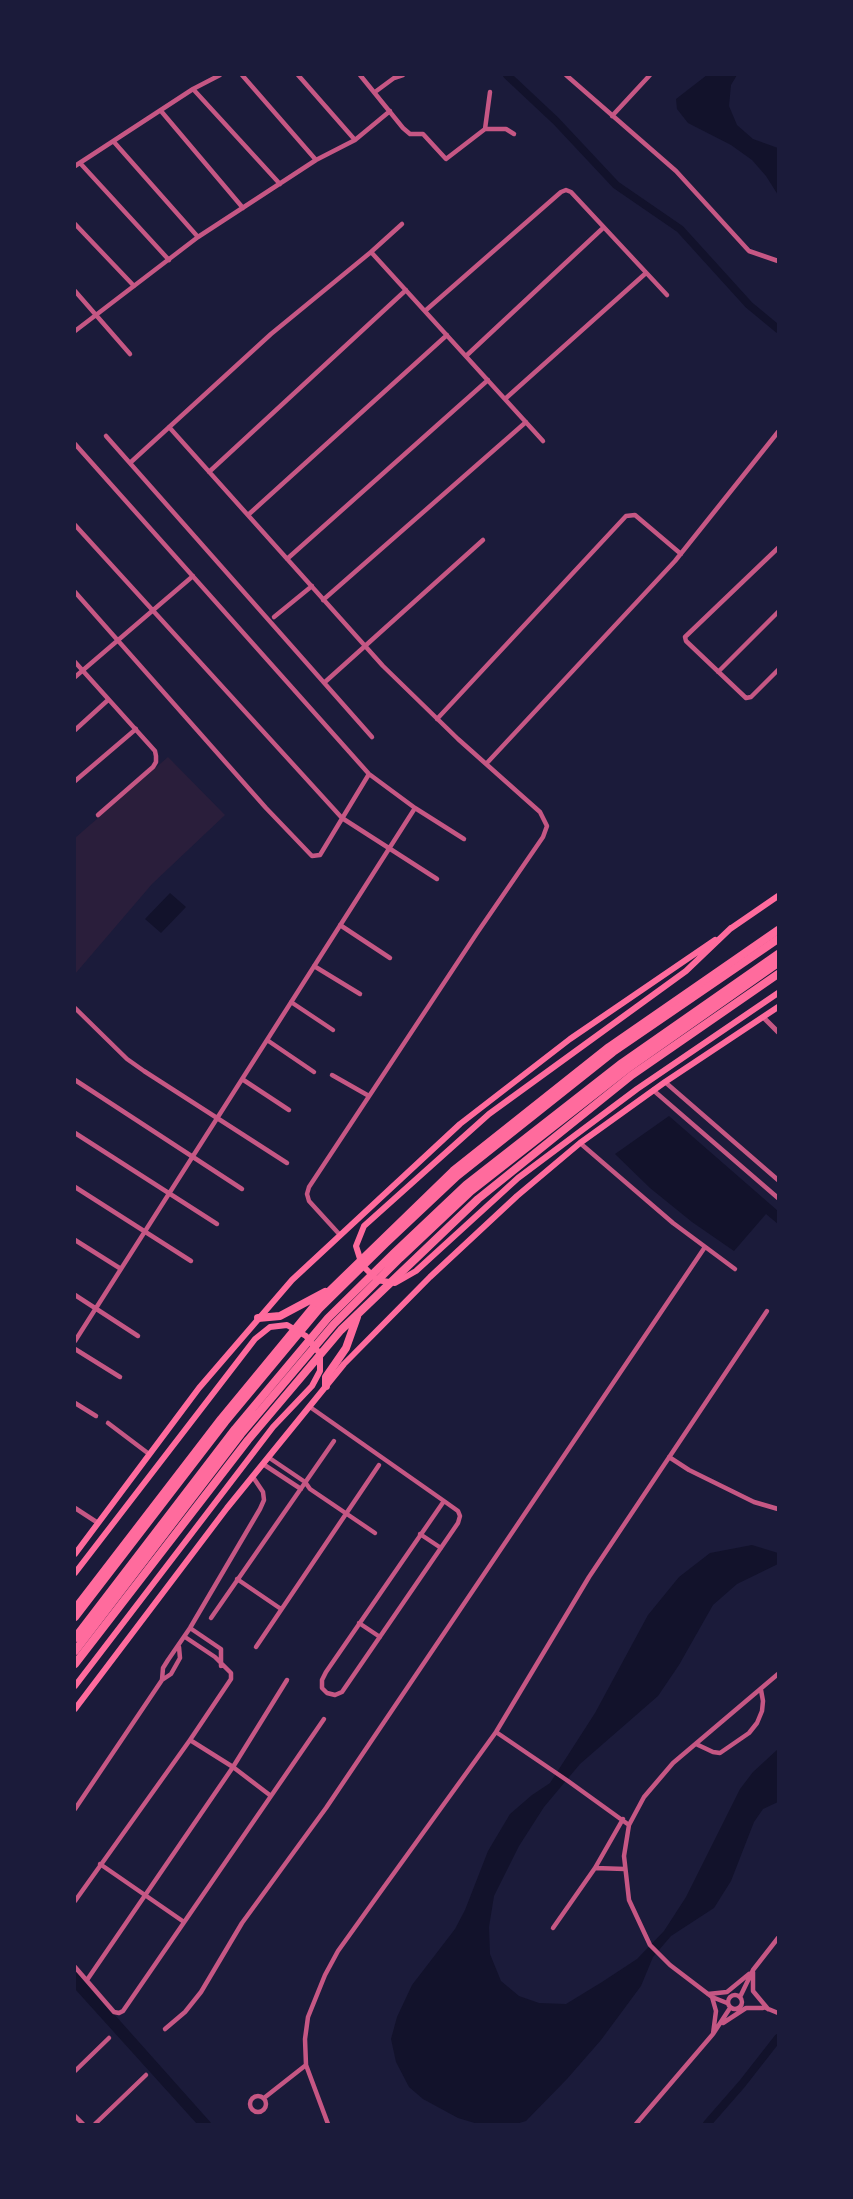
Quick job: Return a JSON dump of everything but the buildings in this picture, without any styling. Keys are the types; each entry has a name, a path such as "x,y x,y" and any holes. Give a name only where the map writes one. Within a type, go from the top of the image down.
{"highway":[{"path":"75,1609 221,1419 315,1305 453,1171 609,1047 778,930"},
{"path":"75,1617 225,1422 311,1318 402,1228 457,1176 613,1052 778,939"},
{"path":"75,1638 235,1430 328,1318 394,1253 466,1185 622,1063 778,954"},
{"path":"75,1651 241,1434 334,1324 400,1258 471,1191 627,1069 778,963"},
{"path":"75,1664 248,1440 341,1330 478,1199 632,1075 778,974"},
{"path":"258,1318 280,1316 329,1291"},
{"path":"326,1386 326,1377 346,1348 359,1313"}],"main road":[{"path":"75,1554 200,1388 292,1280 340,1234 460,1124 570,1039 778,896"},
{"path":"732,928 686,971 489,1114 364,1226 356,1246 362,1265 377,1280 395,1283 416,1271 518,1178 637,1089 778,993"},
{"path":"75,1709 268,1457 344,1364 430,1277 580,1143 653,1090 778,1007"},
{"path":"75,1573 255,1339 270,1327 287,1325 306,1336 320,1354 320,1371 312,1386 273,1427 75,1686"}],"street":[{"path":"168,260 77,165 193,89 220,75"},
{"path":"242,75 316,160"},
{"path":"298,75 355,140"},
{"path":"360,75 410,134 423,134 446,159 486,129 506,129 514,134"},
{"path":"375,92 394,78 403,75"},
{"path":"566,75 676,171 749,251 778,261"},
{"path":"612,116 650,75"},
{"path":"193,89 280,184"},
{"path":"486,129 490,92"},
{"path":"161,111 243,208"},
{"path":"75,331 198,237 316,160 355,140 390,111"},
{"path":"114,142 198,237"},
{"path":"425,311 566,190 571,192 667,295"},
{"path":"75,224 134,286"},
{"path":"131,462 271,334 402,224"},
{"path":"466,356 603,228"},
{"path":"371,252 543,441"},
{"path":"505,399 646,273"},
{"path":"209,472 406,290"},
{"path":"75,291 130,354"},
{"path":"248,515 447,335"},
{"path":"287,559 488,380"},
{"path":"324,600 526,422"},
{"path":"170,427 365,646 437,718 540,812 546,821 546,832 309,1187 307,1194 309,1202 340,1234"},
{"path":"486,764 681,555 778,432"},
{"path":"106,436 372,737"},
{"path":"75,444 369,774 415,808 464,839"},
{"path":"437,718 626,516 635,515 681,555"},
{"path":"75,525 342,818 437,879"},
{"path":"325,682 483,540"},
{"path":"778,548 685,637 686,641 746,698 751,697 778,670"},
{"path":"75,677 193,576"},
{"path":"274,617 312,586"},
{"path":"75,592 309,854 316,857 320,855 369,774"},
{"path":"718,672 778,612"},
{"path":"75,662 155,751 156,762 98,815"},
{"path":"75,730 108,700"},
{"path":"75,781 136,729"},
{"path":"75,1341 415,808"},
{"path":"340,925 390,958"},
{"path":"314,966 360,994"},
{"path":"291,1002 333,1030"},
{"path":"75,1008 127,1059 157,1081 287,1163"},
{"path":"764,1018 778,1032"},
{"path":"267,1040 314,1072"},
{"path":"332,1075 369,1096"},
{"path":"242,1079 289,1110"},
{"path":"75,1080 242,1189"},
{"path":"665,1082 778,1180"},
{"path":"653,1090 778,1198"},
{"path":"75,1133 217,1224"},
{"path":"580,1143 641,1197 735,1269"},
{"path":"75,1186 191,1261"},
{"path":"75,1240 121,1269"},
{"path":"165,2029 185,2012 201,1992 242,1923 326,1809 705,1247"},
{"path":"75,1295 138,1336"},
{"path":"328,2124 306,2065 305,2039 308,2017 325,1975 363,1915 496,1732 579,1593 767,1311"},
{"path":"75,1349 120,1377"},
{"path":"75,1403 96,1416"},
{"path":"309,1407 444,1501 458,1511 460,1516 441,1548 342,1692 335,1695 327,1693 322,1688 322,1680 444,1501"},
{"path":"108,1424 149,1454"},
{"path":"211,1618 334,1441"},
{"path":"268,1457 375,1533"},
{"path":"669,1457 689,1470 754,1502 778,1509"},
{"path":"263,1464 300,1489 310,1489"},
{"path":"256,1647 379,1466"},
{"path":"162,1680 163,1668 179,1647 260,1509 264,1500 263,1492 253,1477"},
{"path":"75,1508 98,1523"},
{"path":"420,1534 441,1548"},
{"path":"237,1579 281,1609"},
{"path":"359,1623 380,1637"},
{"path":"190,1628 221,1649 222,1666"},
{"path":"75,1901 231,1679 231,1673 215,1658 185,1637"},
{"path":"75,1809 162,1680 171,1674 180,1658 179,1647"},
{"path":"168,1660 177,1664"},
{"path":"728,2002 710,1995 670,1965 649,1942 629,1900 624,1856 630,1825 644,1797 657,1781 673,1763 778,1674"},
{"path":"87,1980 233,1767 287,1680"},
{"path":"696,1744 717,1753 749,1733 757,1723 762,1711 761,1690"},
{"path":"75,1967 114,2012 119,2013 324,1719"},
{"path":"496,1732 630,1825"},
{"path":"190,1740 233,1767 271,1796"},
{"path":"553,1928 595,1868 623,1820"},
{"path":"100,1864 184,1922"},
{"path":"595,1868 625,1869"},
{"path":"740,1997 753,1971 778,1938"},
{"path":"710,1995 727,1992 753,1971"},
{"path":"753,1971 753,1991 766,2008"},
{"path":"710,1995 716,2011 713,2034"},
{"path":"728,2002 733,1995 740,1997 743,2003"},
{"path":"636,2124 713,2034 730,2008 728,2002"},
{"path":"743,2003 778,2013"},
{"path":"730,2008 737,2010 743,2003"},
{"path":"719,2026 746,2008 766,2008"},
{"path":"75,2071 110,2038"},
{"path":"264,2098 306,2065"},
{"path":"95,2124 146,2075"},
{"path":"75,2116 83,2124"}],"shaded area":[{"path":"707,75 737,75 731,85 729,106 737,125 753,139 778,148 778,195 752,160 731,145 688,123 677,109 676,99"},
{"path":"168,757 225,815 152,884 75,974 75,838"},
{"path":"170,893 186,907 161,933 145,919"},
{"path":"669,1116 778,1211 778,1224 766,1214 734,1251 692,1222 650,1188 615,1154"},
{"path":"752,1545 778,1553 778,1564 737,1584 713,1605 679,1665 658,1696 580,1764 544,1807 519,1846 494,1896 489,1927 490,1954 501,1981 519,1996 539,2003 566,2004 602,1982 637,1959 664,1931 686,1897 740,1789 753,1772 778,1749 778,1802 763,1809 754,1822 731,1881 714,1908 671,1936 653,1957 641,1986 601,2040 526,2121 516,2124 478,2124 458,2118 423,2099 409,2087 396,2062 391,2039 397,2017 412,1985 455,1929 465,1910 488,1851 510,1814 550,1783 595,1713 648,1615 679,1577 710,1553"},
{"path":"75,1970 212,2124 197,2124 75,1989"}],"waterway":[{"path":"507,75 556,121 616,185 680,229 749,305 778,329"},
{"path":"707,2124 778,2038"}]}
